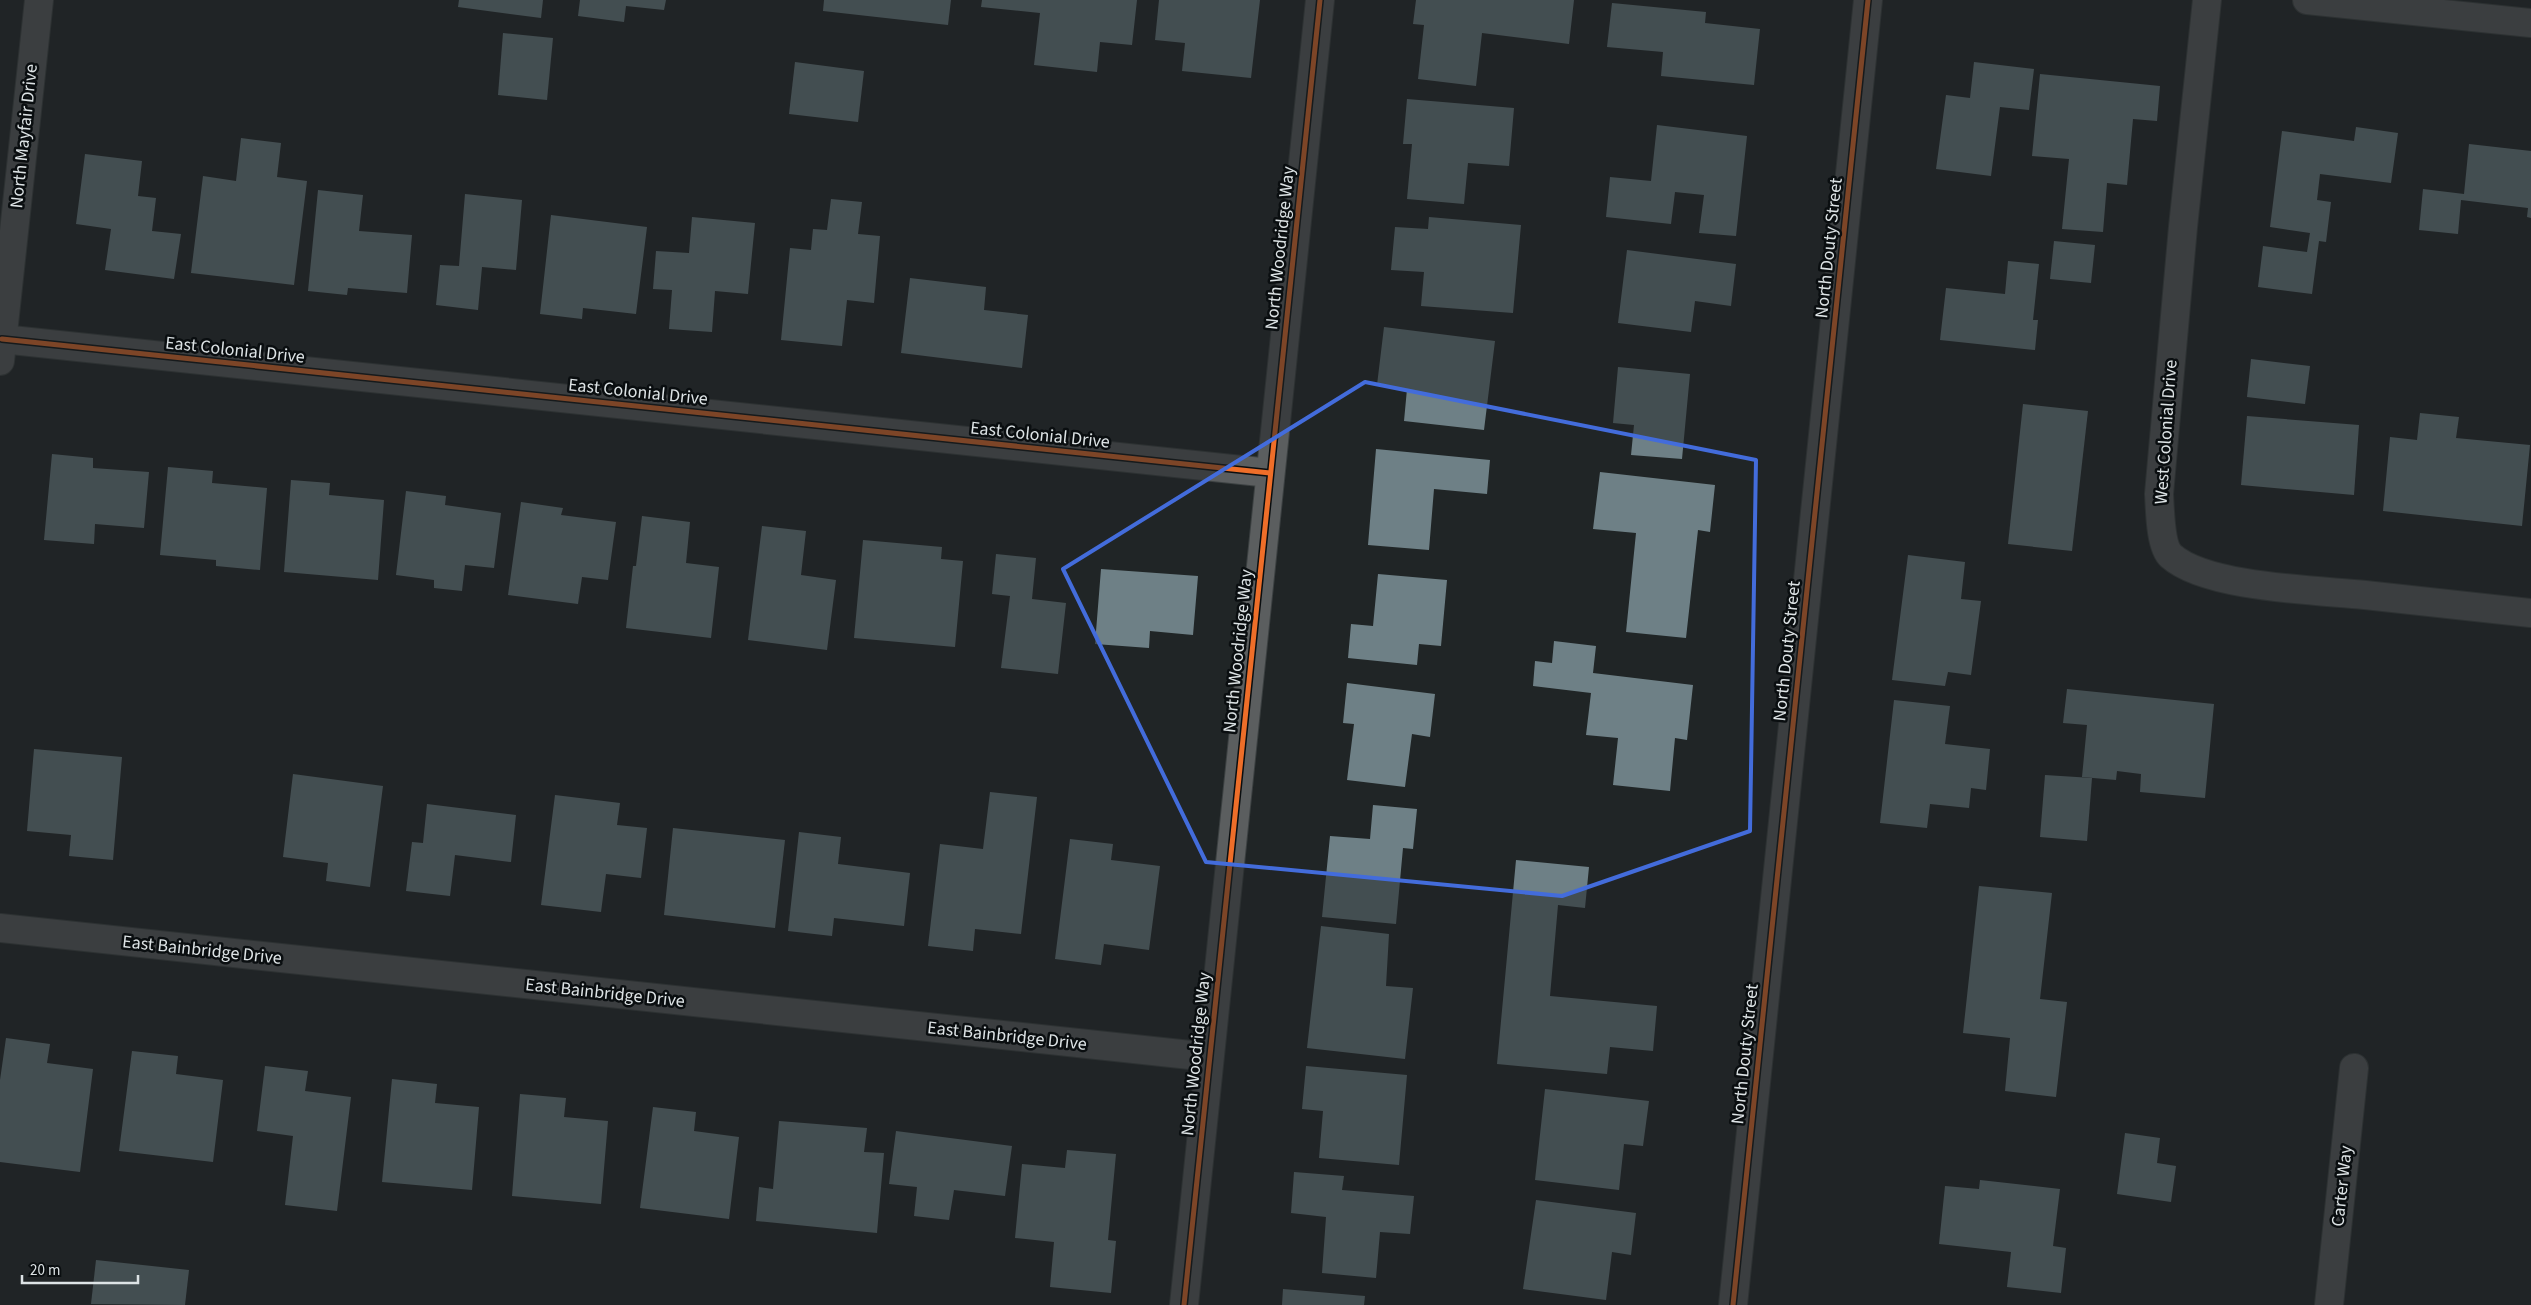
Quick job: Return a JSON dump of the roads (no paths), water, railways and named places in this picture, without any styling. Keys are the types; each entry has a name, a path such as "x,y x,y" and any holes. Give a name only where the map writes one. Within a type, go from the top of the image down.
{"street":[{"name":"North Mayfair Drive","path":"1,350 39,0"},
{"name":"North Woodridge Way","path":"1184,1305 1320,0"},
{"name":"North Douty Street","path":"1733,1305 1868,0"},
{"name":"West Colonial Drive","path":"2207,0 2183,227 2159,494 2162,534 2169,555 2189,567 2210,576 2259,584 2531,613"},
{"path":"2307,0 2531,23"},
{"name":"East Colonial Drive","path":"1,350 1270,473"},
{"name":"East Bainbridge Drive","path":"0,928 1209,1057"},
{"name":"Carter Way","path":"2330,1305 2354,1068"}]}
